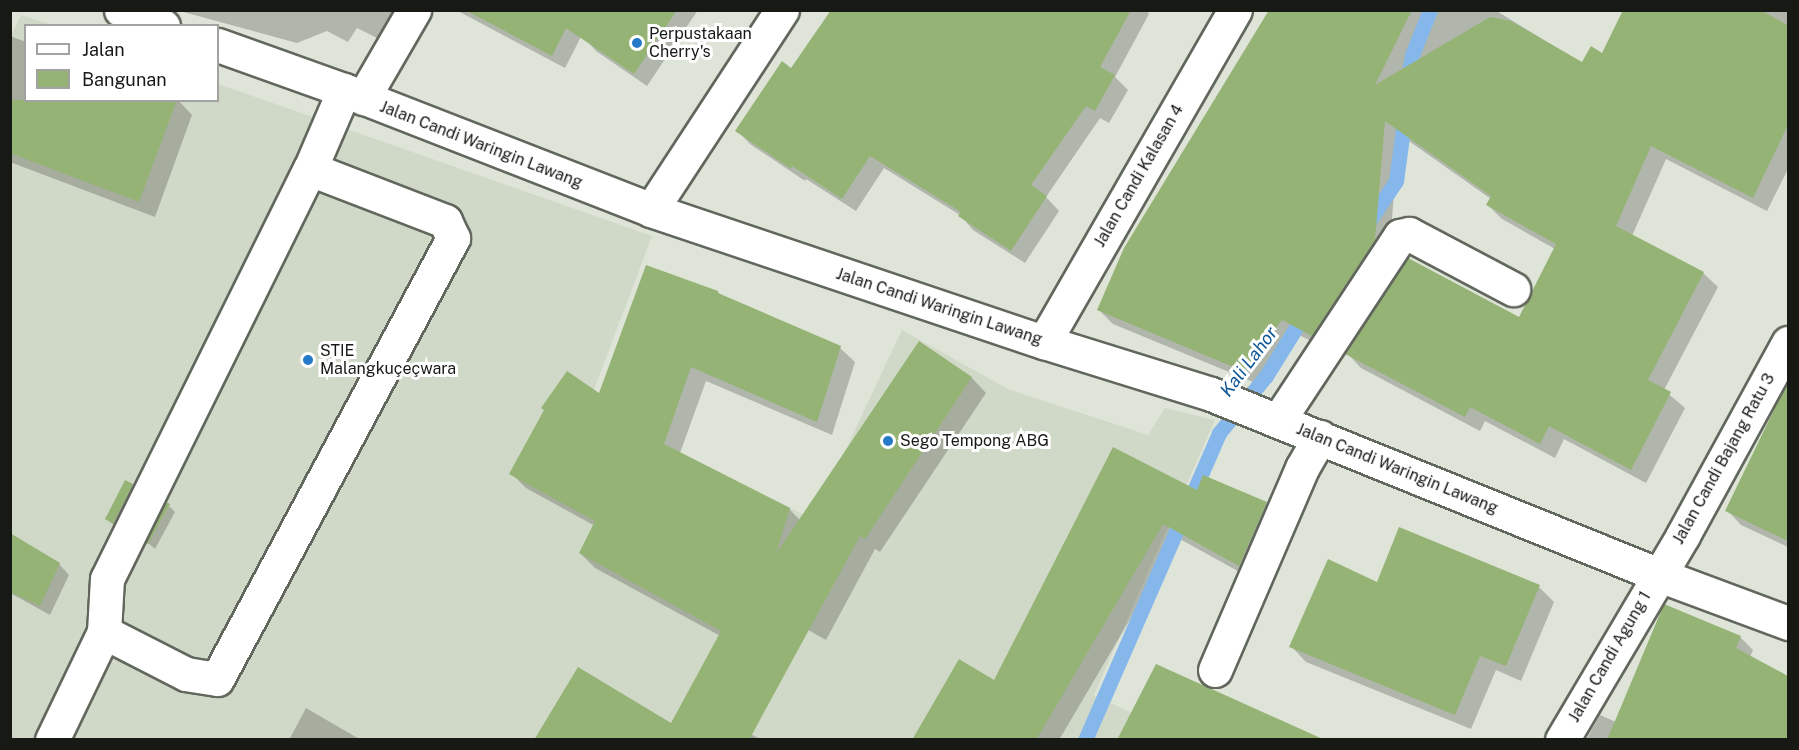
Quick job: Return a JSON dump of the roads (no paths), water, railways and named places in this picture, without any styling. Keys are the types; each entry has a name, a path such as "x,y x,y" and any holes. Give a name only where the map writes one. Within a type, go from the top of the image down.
{"street":[{"path":"121,10 158,24"},
{"path":"52,740 104,632 107,579 310,169 353,94 414,10"},
{"path":"651,210 782,10"},
{"name":"Jalan Candi Kalasan 4","path":"1044,342 1235,10"},
{"name":"Jalan Candi Waringin Lawang","path":"219,45 353,94 651,210 1044,342 1211,394 1659,575 1788,623"},
{"path":"104,632 186,674 217,679 453,238 445,221 310,169"},
{"path":"1265,416 1400,236 1409,234 1513,290"},
{"name":"Jalan Candi Bajang Ratu 3","path":"1659,575 1788,343"},
{"path":"1215,669 1302,468 1320,437"},
{"name":"Jalan Candi Agung 1","path":"1562,740 1659,575"}],"waterway":[{"name":"Kali Lahor","path":"1407,84 1412,55 1430,10"},
{"name":"Kali Lahor","path":"1367,224 1396,181 1405,114"},
{"name":"Kali Lahor","path":"1085,740 1219,433 1266,376 1307,310"}],"place":[{"name":"Perpustakaan Cherry's","path":"637,43"},
{"name":"STIE Malangkuçeçwara","path":"308,360"},
{"name":"Sego Tempong ABG","path":"888,441"}]}
